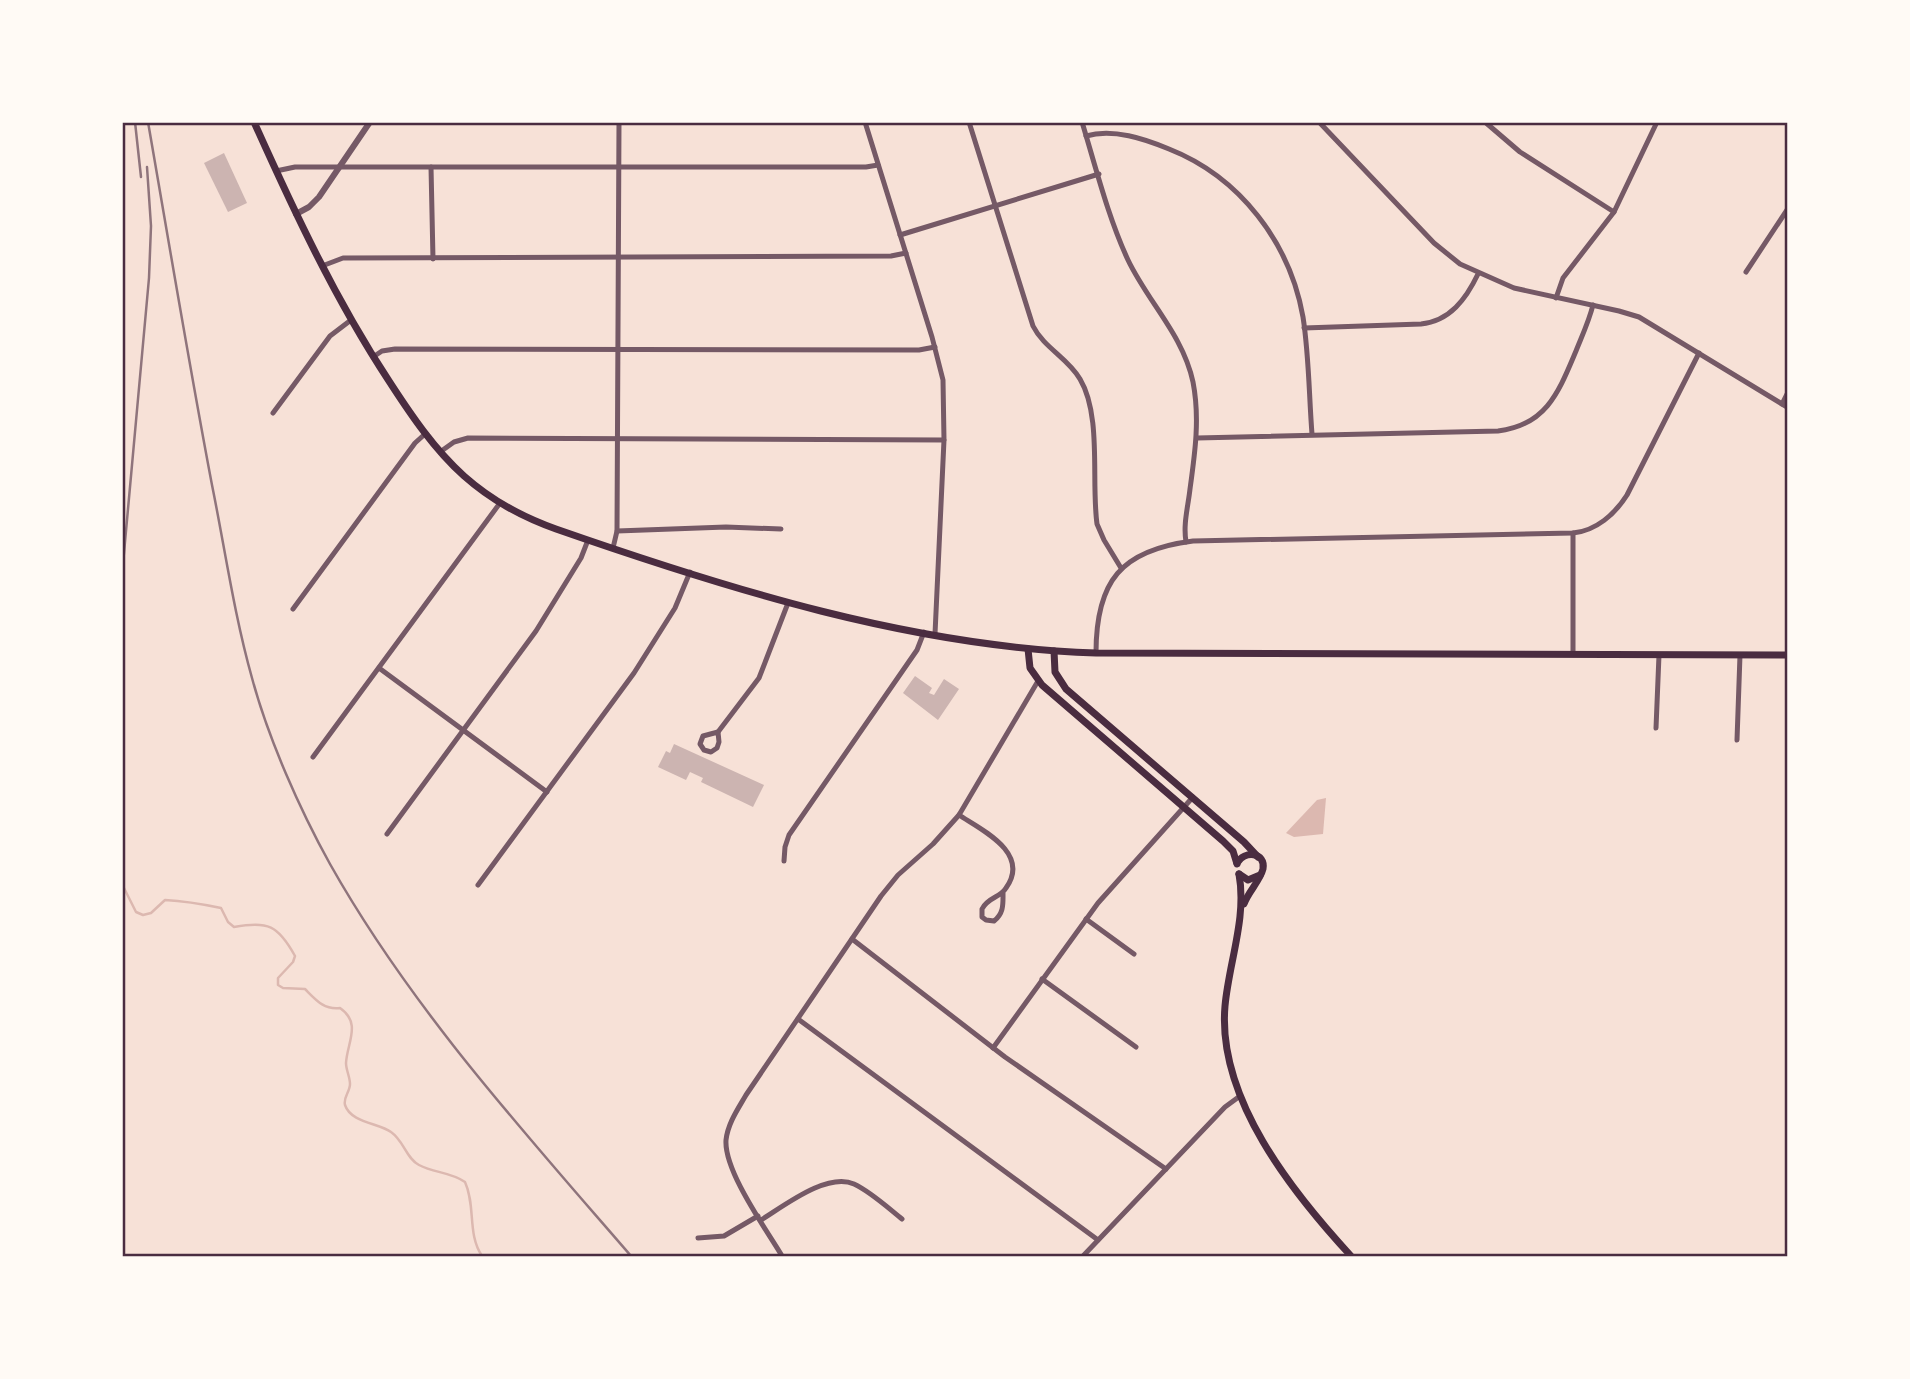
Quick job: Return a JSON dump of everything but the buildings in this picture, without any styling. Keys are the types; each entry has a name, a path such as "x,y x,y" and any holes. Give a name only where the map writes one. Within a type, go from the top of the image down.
{"main road":[{"path":"254,122 296,214 351,320 425,434 473,484 535,522 788,603 924,632 1028,649 1097,653 1787,655"},
{"path":"1028,649 1030,668 1038,681 1230,848 1239,874 1241,911 1228,980 1224,1027 1229,1063 1240,1096 1264,1141 1294,1187 1352,1256"},
{"path":"1054,651 1055,672 1063,685 1249,846 1258,857 1263,864 1260,875 1241,911"},
{"path":"1237,864 1246,854 1258,857"},
{"path":"1239,874 1248,880 1260,875"}],"street":[{"path":"296,214 316,201 370,122"},
{"path":"613,548 617,531 619,122"},
{"path":"865,122 943,380 944,440 935,634"},
{"path":"969,122 1033,326 1041,339 1074,369 1088,396 1092,421 1097,524 1121,568"},
{"path":"1082,122 1128,260 1175,335 1185,357 1195,394 1197,438 1185,526 1186,542"},
{"path":"1319,122 1438,248 1454,261 1514,288 1639,317 1785,406 1787,394"},
{"path":"1485,122 1520,152 1615,212"},
{"path":"1556,298 1563,278 1615,212 1657,122"},
{"path":"1086,136 1111,133 1160,145 1199,163 1230,186 1261,219 1279,247 1296,289 1304,328 1311,434"},
{"path":"276,171 295,167 340,166 878,165"},
{"path":"431,167 433,259"},
{"path":"900,235 1098,174"},
{"path":"1746,272 1787,210"},
{"path":"1781,220 1787,225"},
{"path":"322,266 343,258 891,256 906,253"},
{"path":"1304,328 1421,324 1437,321 1457,307 1478,274"},
{"path":"1197,438 1497,431 1522,424 1541,413 1556,396 1593,305"},
{"path":"273,414 326,341 351,320"},
{"path":"373,356 395,349 919,350 935,347"},
{"path":"1097,653 1097,628 1102,602 1112,577 1121,568 1154,550 1186,542 1573,533 1599,524 1624,501 1699,353"},
{"path":"293,610 415,443 425,434"},
{"path":"440,452 454,442 468,438 944,440"},
{"path":"313,757 500,503"},
{"path":"617,531 726,527 781,529"},
{"path":"1573,533 1573,654"},
{"path":"387,834 541,624 581,558 588,540"},
{"path":"478,884 648,653 675,608 690,572"},
{"path":"718,732 759,678 788,603"},
{"path":"784,861 789,835 918,650 924,632"},
{"path":"1656,728 1659,655"},
{"path":"1737,740 1740,655"},
{"path":"379,668 547,792"},
{"path":"782,1256 731,1166 727,1136 732,1121 746,1095 797,1019 898,875 933,844 959,815 1038,681"},
{"path":"993,1048 1109,890 1193,797"},
{"path":"959,815 990,834 1007,852 1012,873 1003,893 1000,915 994,921 986,920 982,914 983,906 991,897 1003,893"},
{"path":"1086,919 1134,954"},
{"path":"852,939 993,1048 1166,1169"},
{"path":"1042,979 1136,1047"},
{"path":"797,1019 1098,1240"},
{"path":"1083,1256 1226,1107 1240,1096"},
{"path":"698,1238 724,1236 822,1185 838,1180 859,1186 902,1219"}],"shaded area":[{"path":"1326,798 1323,834 1294,837 1286,833 1317,800"}],"waterway":[{"path":"122,884 136,912 143,915 151,913 165,900 200,904 221,908 228,922 234,927 264,925 283,938 295,956 278,978 278,985 283,988 305,989 325,1006 340,1008 350,1020 352,1034 346,1063 350,1084 345,1102 348,1111 359,1119 391,1132 419,1165 465,1182 475,1239 482,1256"}],"railway":[{"path":"135,122 141,177"},
{"path":"148,122 235,606 259,701 286,773 330,864 396,969 471,1068 631,1256"},
{"path":"122,575 149,278 151,226 147,167"}]}
